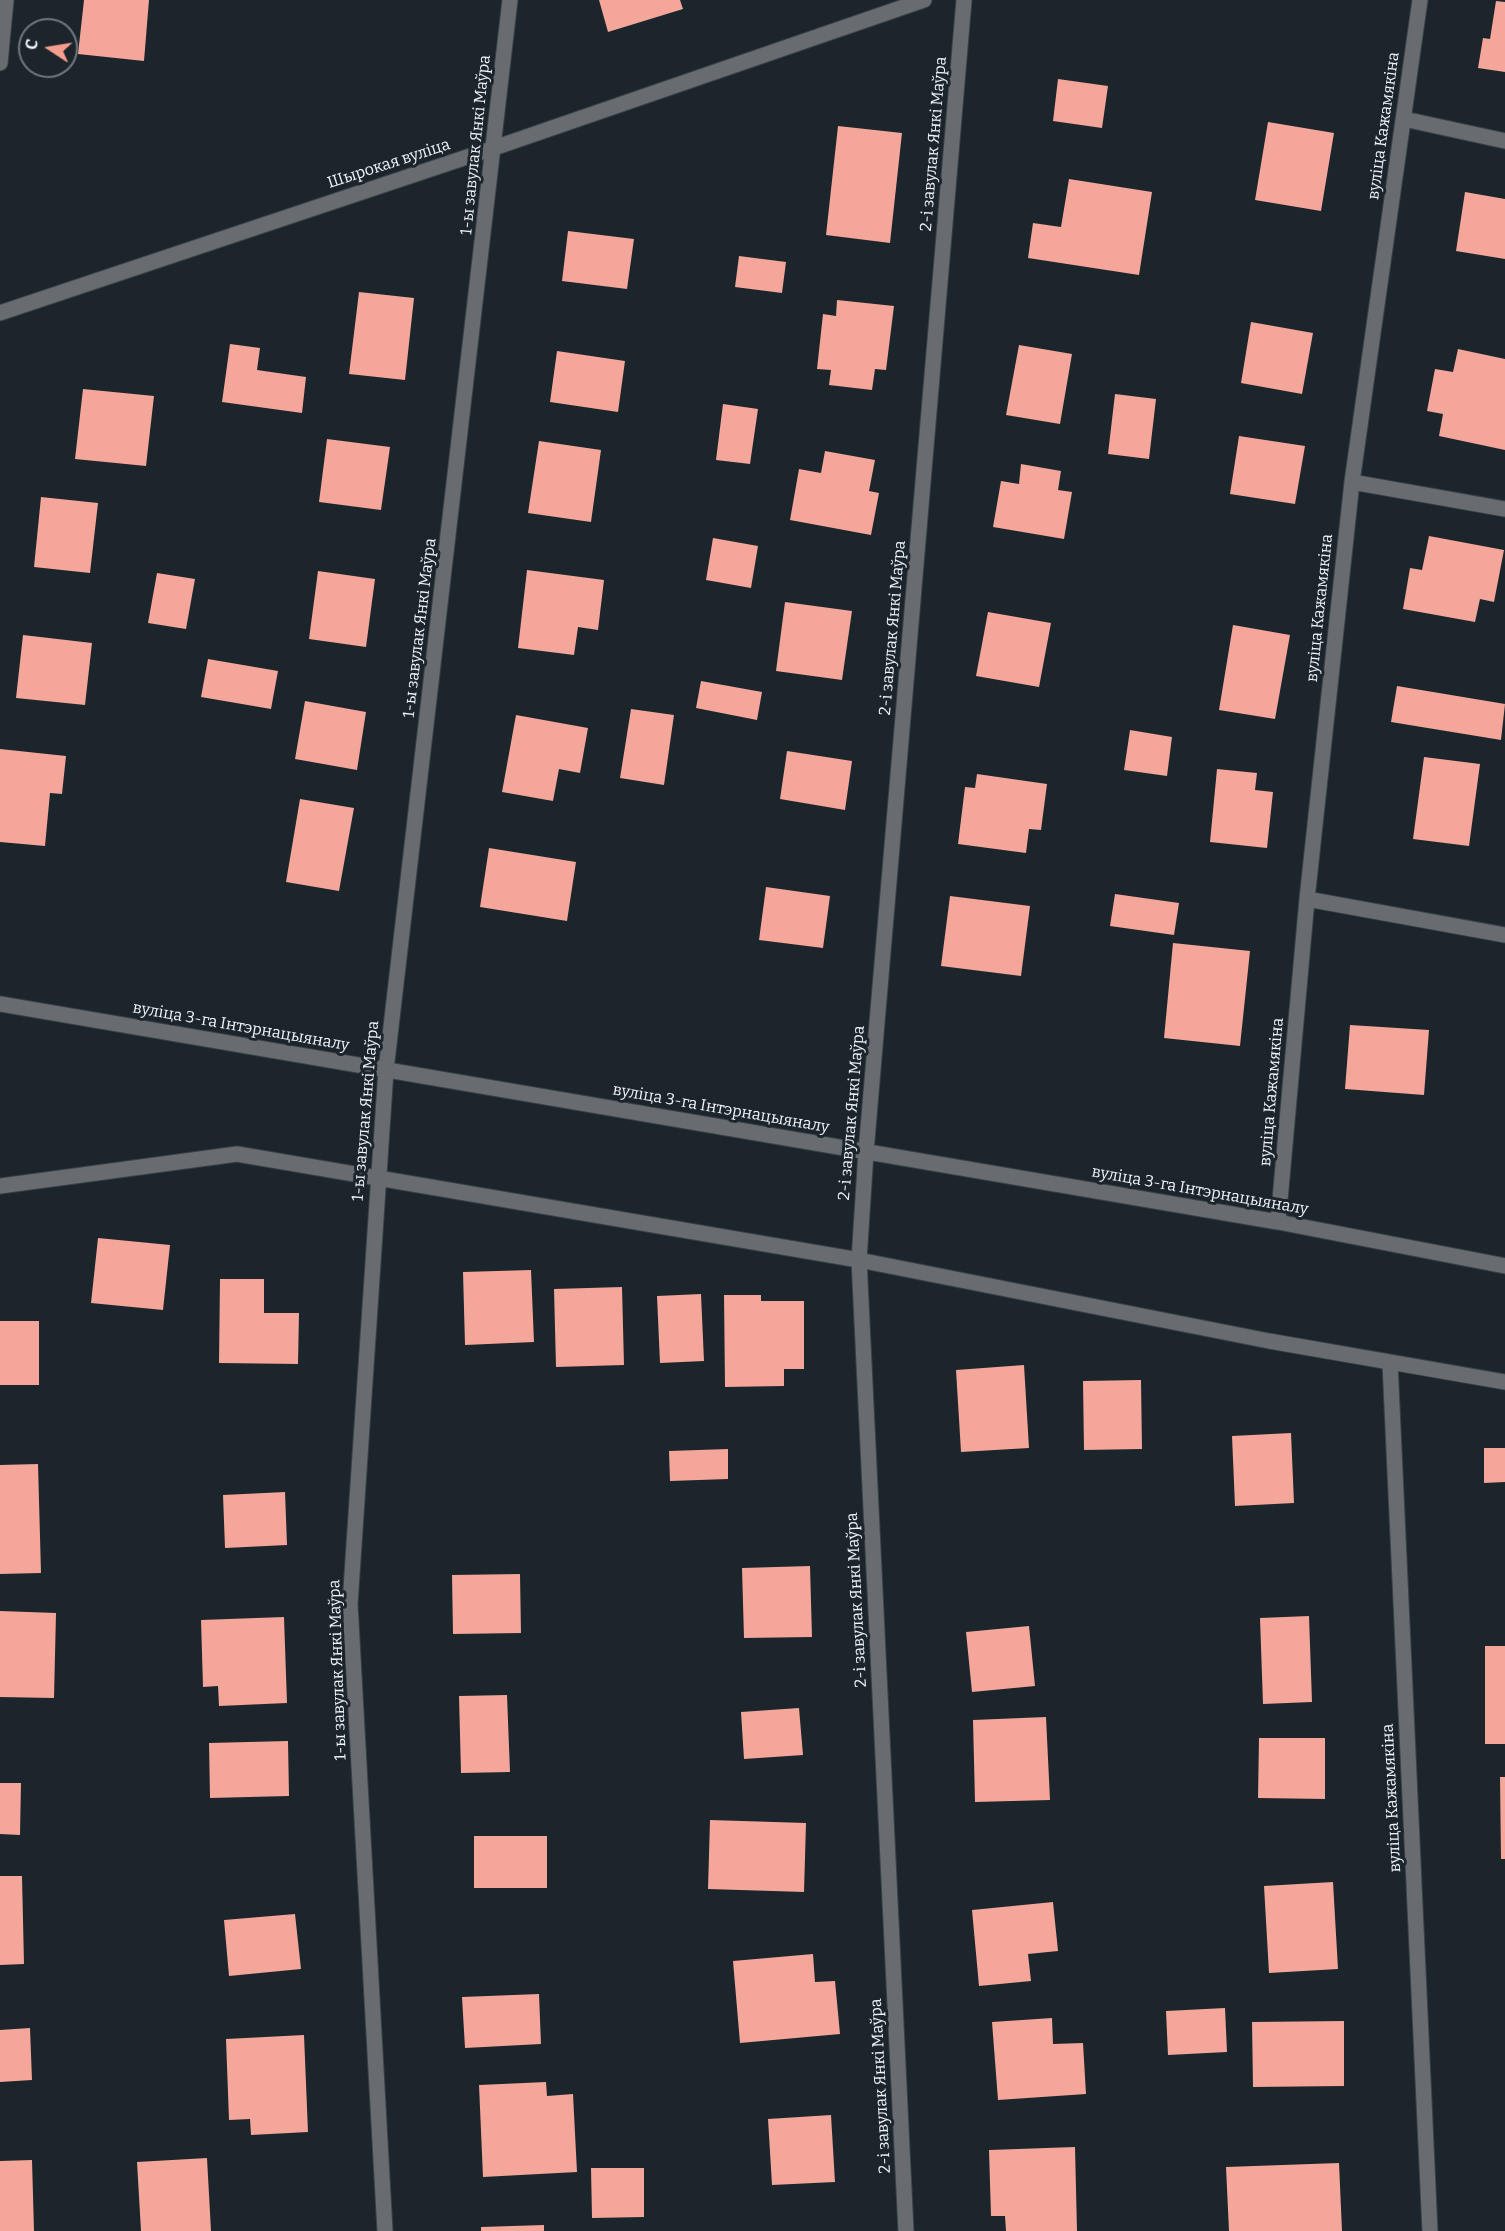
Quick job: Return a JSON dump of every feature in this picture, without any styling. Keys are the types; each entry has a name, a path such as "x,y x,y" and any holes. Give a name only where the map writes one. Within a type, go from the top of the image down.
{"street":[{"name":"1-ы завулак Янкі Маўра","path":"385,2231 350,1604 386,1070 510,0"},
{"name":"Шырокая вуліца","path":"0,313 494,148 924,0"},
{"name":"2-і завулак Янкі Маўра","path":"906,2231 859,1260 866,1152 964,0"},
{"name":"вуліца Кажамякіна","path":"1278,1222 1307,899 1352,483 1420,0"},
{"path":"0,63 4,4"},
{"path":"1404,119 1505,141"},
{"path":"1352,483 1505,509"},
{"path":"1307,899 1505,935"},
{"name":"вуліца 3-га Інтэрнацыяналу","path":"0,1004 1278,1222 1505,1266"},
{"path":"0,1186 237,1155 859,1260 1269,1341 1505,1382"},
{"name":"вуліца Кажамякіна","path":"1390,1363 1430,2231"}],"building":[{"path":"84,0 149,0 144,61 78,54"},
{"path":"599,0 680,0 683,9 608,32"},
{"path":"1496,1 1505,2 1505,72 1478,68 1483,38 1490,39"},
{"path":"1058,79 1108,86 1102,128 1053,121"},
{"path":"1268,122 1334,133 1321,211 1255,200"},
{"path":"838,126 902,133 890,243 826,235"},
{"path":"1069,179 1152,192 1139,275 1028,258 1033,223 1061,227"},
{"path":"1465,192 1505,199 1505,259 1456,251"},
{"path":"568,231 634,239 627,289 562,281"},
{"path":"739,256 786,262 782,293 735,287"},
{"path":"359,292 414,298 405,380 349,374"},
{"path":"837,300 894,306 886,370 875,369 872,390 829,385 831,370 817,369 823,314 836,316"},
{"path":"1251,322 1313,333 1302,394 1241,383"},
{"path":"230,344 260,348 257,370 306,377 302,413 222,402"},
{"path":"1019,345 1072,354 1060,424 1006,415"},
{"path":"1458,349 1505,359 1505,450 1439,436 1443,414 1427,411 1435,369 1453,372"},
{"path":"557,351 625,361 618,412 550,402"},
{"path":"83,389 154,396 146,466 75,459"},
{"path":"1115,394 1156,399 1149,459 1108,454"},
{"path":"723,404 758,409 750,464 716,460"},
{"path":"1239,436 1305,446 1295,504 1230,494"},
{"path":"327,439 390,447 381,510 319,502"},
{"path":"539,441 601,450 591,522 528,513"},
{"path":"825,451 875,460 869,491 879,493 871,535 790,520 799,469 821,473"},
{"path":"1021,464 1061,471 1058,490 1072,492 1064,539 993,527 1001,481 1019,484"},
{"path":"41,497 98,503 90,573 34,567"},
{"path":"1429,536 1504,550 1494,602 1480,599 1475,622 1403,609 1410,568 1422,570"},
{"path":"713,538 758,546 751,588 706,580"},
{"path":"527,570 604,580 598,630 578,627 574,655 518,648"},
{"path":"318,571 375,579 366,647 309,639"},
{"path":"157,573 195,579 186,629 148,623"},
{"path":"785,602 852,611 842,680 776,671"},
{"path":"988,612 1051,623 1039,687 976,676"},
{"path":"1233,625 1290,635 1275,719 1219,710"},
{"path":"23,635 92,643 85,705 16,698"},
{"path":"208,659 278,671 271,709 201,697"},
{"path":"701,681 762,692 757,720 696,708"},
{"path":"1397,686 1505,704 1501,740 1391,722"},
{"path":"305,701 366,712 357,770 295,759"},
{"path":"631,709 674,715 664,785 620,778"},
{"path":"516,715 588,728 580,773 559,769 553,801 502,792"},
{"path":"1130,730 1172,737 1167,776 1124,770"},
{"path":"0,749 66,756 62,794 50,793 45,846 0,842"},
{"path":"787,751 852,761 845,810 780,799"},
{"path":"1424,757 1480,764 1469,846 1413,839"},
{"path":"1217,769 1257,773 1255,790 1273,792 1267,848 1210,842"},
{"path":"977,774 1047,784 1041,830 1029,829 1026,853 958,844 965,787 975,788"},
{"path":"300,799 354,808 339,891 286,882"},
{"path":"489,848 576,862 567,921 480,907"},
{"path":"766,887 830,896 823,948 759,940"},
{"path":"1115,894 1179,903 1174,935 1110,926"},
{"path":"950,896 1030,906 1021,976 941,966"},
{"path":"1173,943 1250,951 1240,1046 1164,1038"},
{"path":"1350,1025 1429,1030 1424,1095 1345,1089"},
{"path":"98,1238 170,1245 163,1310 91,1303"},
{"path":"531,1270 534,1342 465,1345 463,1272"},
{"path":"220,1279 264,1279 264,1313 299,1313 298,1364 219,1363"},
{"path":"622,1287 624,1365 556,1367 554,1289"},
{"path":"701,1294 704,1361 660,1363 657,1296"},
{"path":"724,1295 761,1295 761,1301 804,1301 804,1369 784,1369 784,1386 725,1387"},
{"path":"0,1321 39,1321 39,1385 0,1385"},
{"path":"1024,1365 1029,1448 961,1452 956,1370"},
{"path":"1141,1380 1142,1449 1084,1450 1083,1381"},
{"path":"1291,1433 1294,1503 1235,1506 1232,1436"},
{"path":"1484,1448 1505,1448 1505,1482 1484,1483"},
{"path":"728,1449 728,1479 670,1481 669,1451"},
{"path":"38,1464 41,1573 0,1574 0,1465"},
{"path":"285,1492 287,1545 225,1548 223,1495"},
{"path":"810,1566 812,1637 744,1638 742,1568"},
{"path":"520,1574 521,1633 453,1634 452,1575"},
{"path":"0,1611 56,1613 54,1698 0,1697"},
{"path":"1309,1616 1312,1702 1263,1704 1260,1618"},
{"path":"284,1617 287,1703 219,1706 218,1686 203,1687 201,1620"},
{"path":"1029,1626 1035,1686 972,1692 966,1632"},
{"path":"1485,1646 1505,1646 1505,1744 1485,1744"},
{"path":"507,1695 510,1772 461,1773 459,1696"},
{"path":"799,1708 803,1755 744,1759 741,1712"},
{"path":"1046,1717 1050,1800 975,1802 973,1720"},
{"path":"1259,1738 1325,1738 1325,1799 1258,1798"},
{"path":"288,1741 289,1796 210,1798 209,1743"},
{"path":"1500,1777 1505,1777 1505,1859 1501,1859"},
{"path":"0,1783 21,1783 20,1835 0,1834"},
{"path":"710,1820 806,1823 804,1892 708,1889"},
{"path":"474,1836 547,1836 547,1888 474,1888"},
{"path":"0,1876 22,1876 24,1964 0,1965"},
{"path":"1333,1882 1338,1969 1269,1973 1264,1886"},
{"path":"1053,1902 1058,1951 1028,1954 1031,1981 979,1986 972,1910"},
{"path":"295,1914 301,1969 229,1976 224,1920"},
{"path":"813,1954 815,1982 835,1981 840,2034 740,2043 733,1961"},
{"path":"539,1994 541,2044 465,2048 462,1997"},
{"path":"1225,2008 1227,2052 1168,2055 1166,2011"},
{"path":"1052,2018 1053,2044 1083,2043 1086,2094 998,2100 992,2022"},
{"path":"1344,2021 1344,2086 1253,2087 1252,2022"},
{"path":"30,2028 32,2080 0,2082 0,2030"},
{"path":"304,2035 308,2132 251,2135 250,2119 229,2120 226,2039"},
{"path":"546,2082 547,2096 573,2094 577,2172 483,2177 479,2085"},
{"path":"831,2115 835,2182 772,2185 768,2119"},
{"path":"1075,2147 1077,2231 1006,2231 1005,2216 991,2216 989,2150"},
{"path":"207,2158 211,2231 141,2231 137,2162"},
{"path":"32,2160 34,2231 0,2231 0,2161"},
{"path":"1339,2163 1342,2231 1229,2231 1226,2167"},
{"path":"591,2168 644,2168 644,2217 592,2218"},
{"path":"544,2225 544,2231 481,2231 481,2227"}]}
